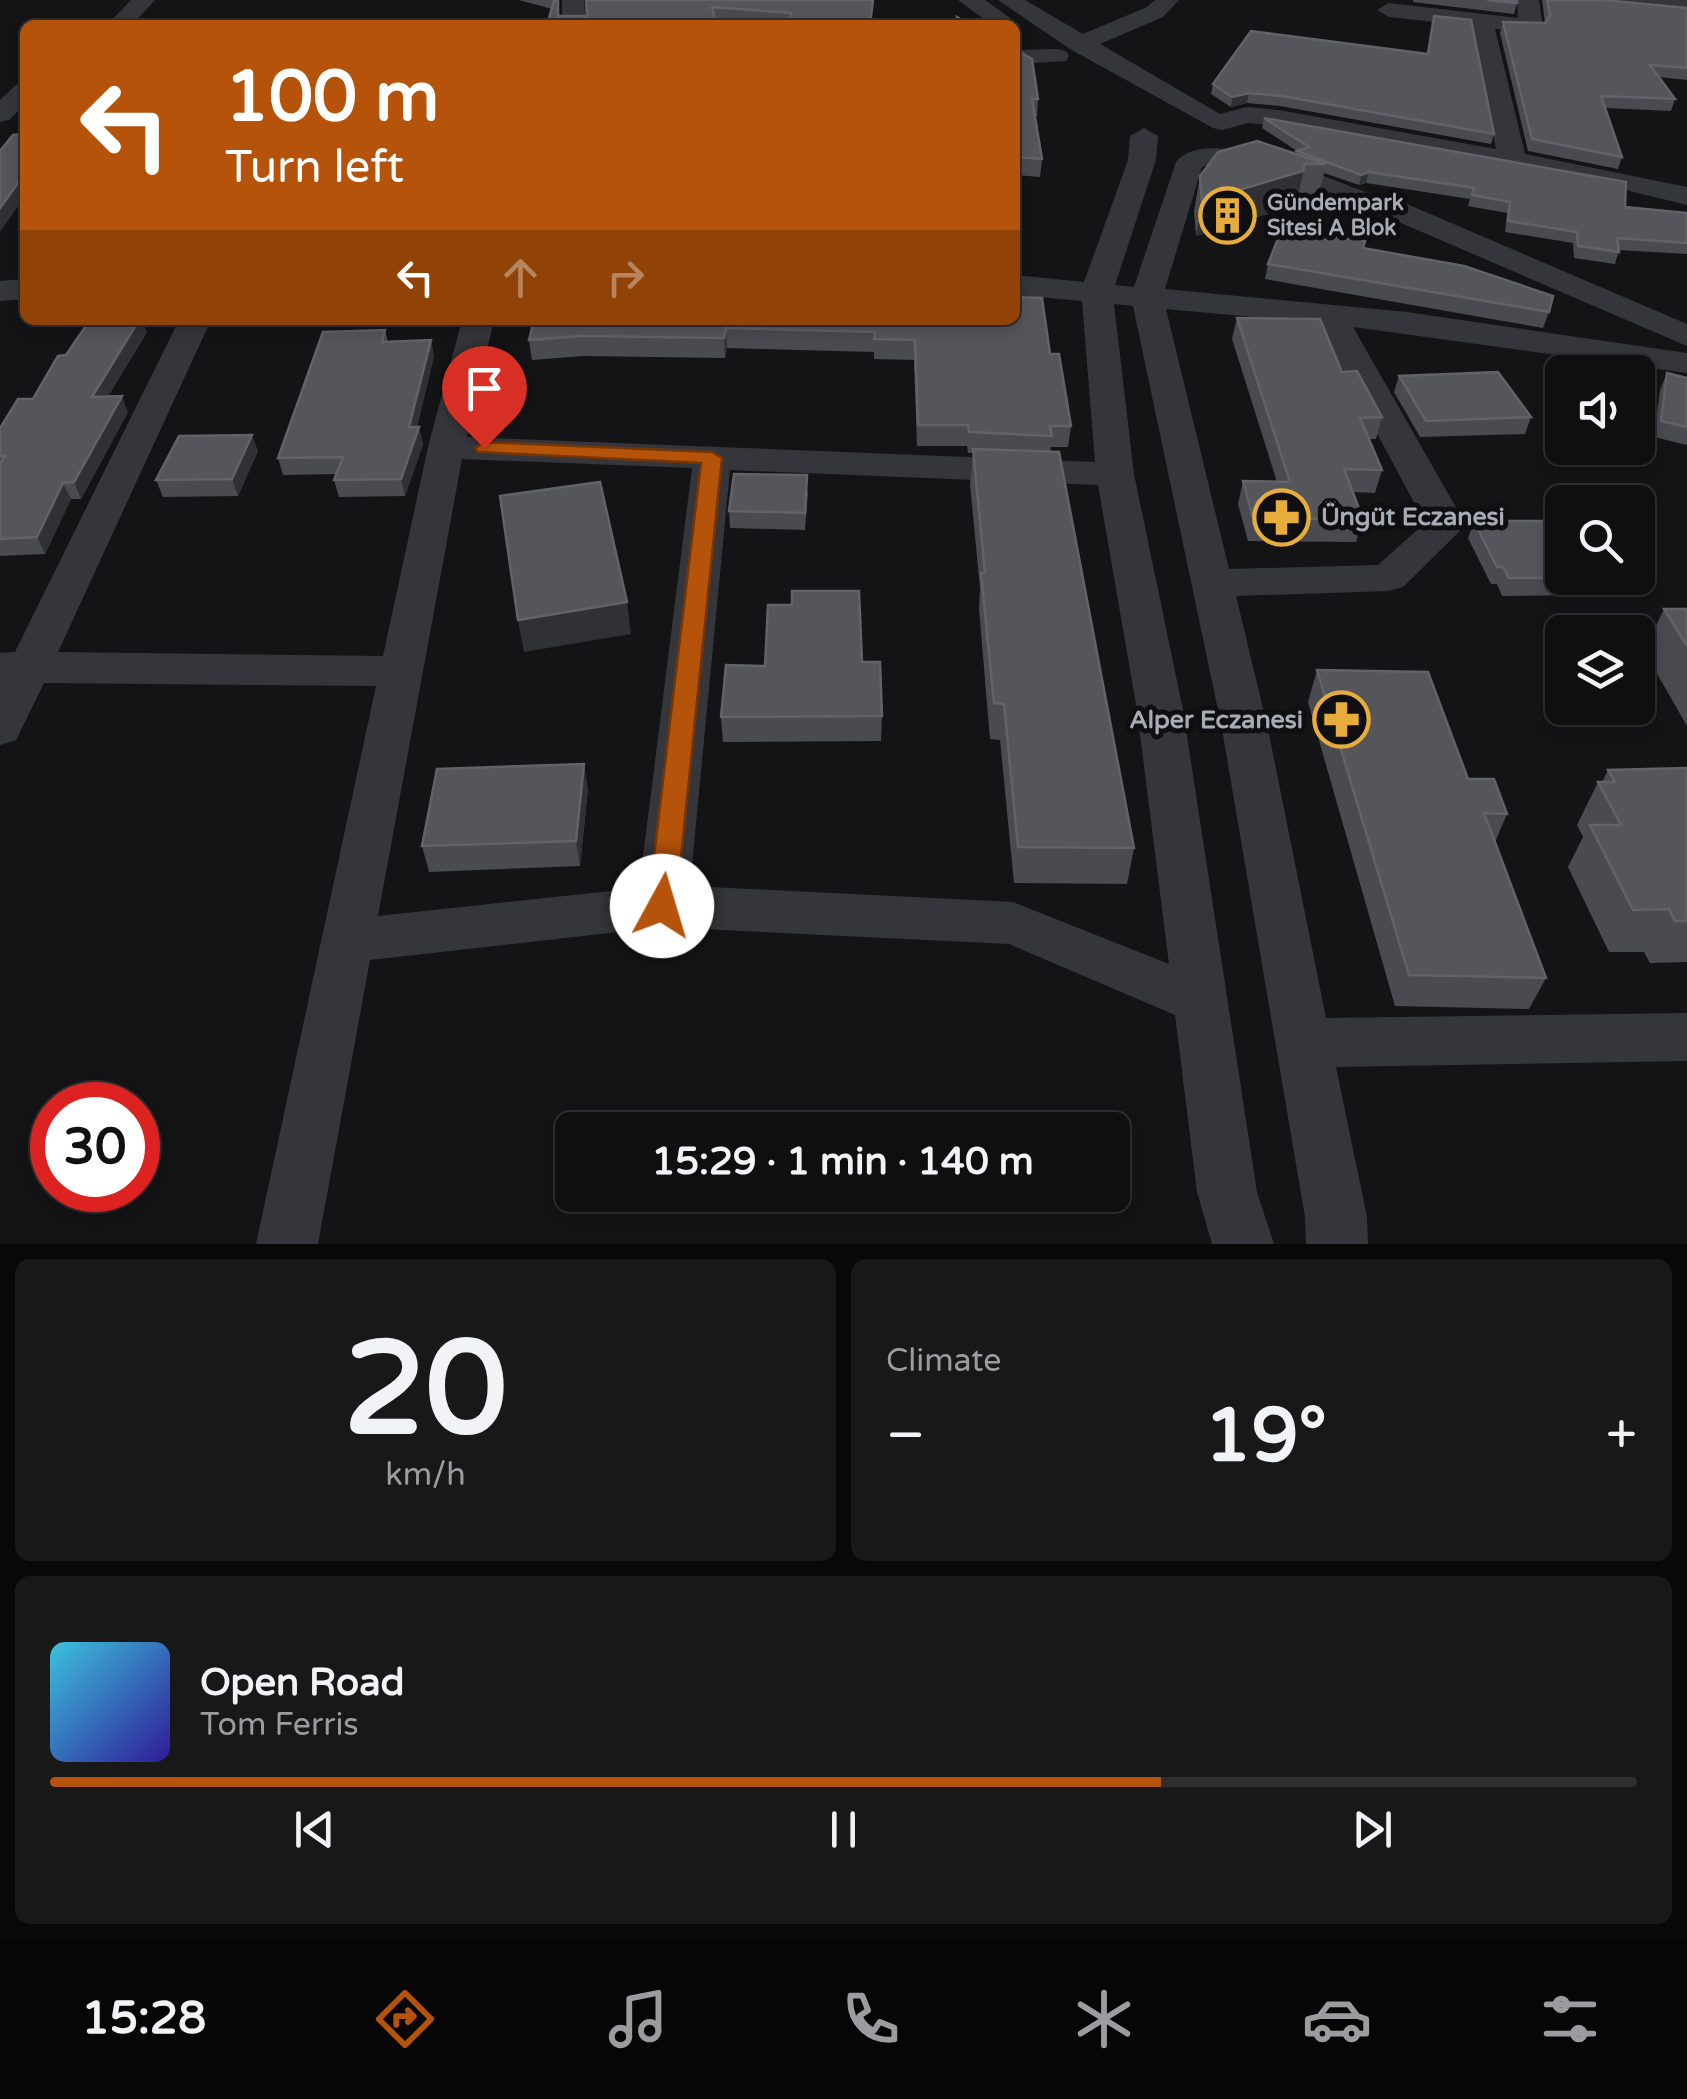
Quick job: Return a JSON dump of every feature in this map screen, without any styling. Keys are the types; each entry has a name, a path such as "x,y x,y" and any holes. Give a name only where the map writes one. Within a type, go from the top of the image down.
{"street":[{"path":"124,20 144,0"},
{"path":"969,0 1000,20"},
{"path":"1009,0 1142,109 1146,130 1142,160 1097,291 1115,474 1160,710 1227,1192 1243,1244"},
{"path":"1020,56 1068,50 1154,12 1168,0"},
{"path":"1384,40 1391,5 1482,22 1531,26 1528,0"},
{"path":"1625,0 1687,4"},
{"path":"1482,22 1512,160"},
{"path":"1020,31 1068,50 1220,132"},
{"path":"4,129 20,99"},
{"path":"1146,130 1180,115 1687,336"},
{"path":"1146,130 1162,148 1178,153 1247,115 1279,118 1687,196"},
{"path":"1220,132 1190,162 1146,295 1245,729 1336,1217 1337,1244"},
{"path":"1020,285 1329,314 1687,362"},
{"path":"1212,584 1388,578 1446,525 1329,314"},
{"path":"0,728 15,667 191,325"},
{"path":"287,1244 446,446 477,325"},
{"path":"446,446 1115,474"},
{"path":"662,906 712,458"},
{"path":"15,667 402,671"},
{"path":"348,941 662,906 1013,924 1200,1000"},
{"path":"1304,1044 1687,1037"}],"building":[{"path":"554,0 558,0 558,16 587,16 586,0 873,0 871,20 789,20 791,13 712,7 715,20 549,20"},
{"path":"1547,0 1603,0 1687,8 1687,68 1650,65 1675,99 1601,96 1622,157 1532,139 1503,22 1545,23 1550,15"},
{"path":"1434,16 1471,20 1494,134 1282,96 1249,93 1232,97 1213,84 1251,31 1428,54"},
{"path":"1020,52 1032,59 1038,99 1032,99 1042,159 1020,157"},
{"path":"1264,118 1626,182 1625,207 1687,213 1687,243 1617,238 1619,252 1578,246 1577,232 1508,221 1510,202 1472,195 1474,188 1369,172 1361,175 1297,151 1309,147"},
{"path":"20,134 20,180 0,208 0,151 13,135"},
{"path":"1257,141 1326,164 1305,164 1303,171 1202,201 1200,176 1218,152"},
{"path":"1283,226 1365,241 1363,248 1464,266 1553,296 1549,312 1268,264"},
{"path":"1020,297 1042,298 1050,354 1059,354 1071,426 1050,426 1052,436 969,432 968,425 918,425 915,340 874,339 875,332 726,328 724,338 580,336 529,340 533,325 1020,325"},
{"path":"1237,318 1320,319 1342,372 1357,371 1382,417 1360,418 1382,470 1344,469 1363,519 1253,518 1243,481 1290,482"},
{"path":"87,325 136,325 92,397 122,396 74,482 63,483 37,537 0,539 0,464 5,456 0,456 0,428 18,399 33,399 58,356 66,355"},
{"path":"385,330 382,342 431,340 409,427 419,427 401,479 334,480 343,457 278,458 323,332"},
{"path":"1498,372 1531,417 1426,421 1399,376"},
{"path":"1667,373 1687,378 1687,427 1661,421"},
{"path":"252,435 232,479 156,480 179,436"},
{"path":"973,449 1059,452 1134,848 1018,847 1004,704 994,703"},
{"path":"734,474 807,475 805,513 729,511"},
{"path":"600,482 627,602 518,620 500,496"},
{"path":"1474,521 1545,521 1545,578 1509,578 1503,567 1497,567"},
{"path":"792,591 859,591 862,662 880,662 882,716 721,717 726,665 765,666 768,605 792,605"},
{"path":"1664,609 1687,609 1687,646"},
{"path":"1317,670 1428,672 1468,779 1494,779 1507,814 1484,813 1546,978 1409,975"},
{"path":"584,764 576,841 422,846 437,769"},
{"path":"1687,768 1687,921 1675,921 1669,909 1633,910 1590,825 1621,825 1598,782 1615,782 1608,770"}],"place":[{"name":"Gündempark Sitesi A Blok","path":"1228,216"},
{"name":"Üngüt Eczanesi","path":"1282,517"},
{"name":"Alper Eczanesi","path":"1342,720"}],"route":[{"path":"484,448 712,458 662,906"}]}
